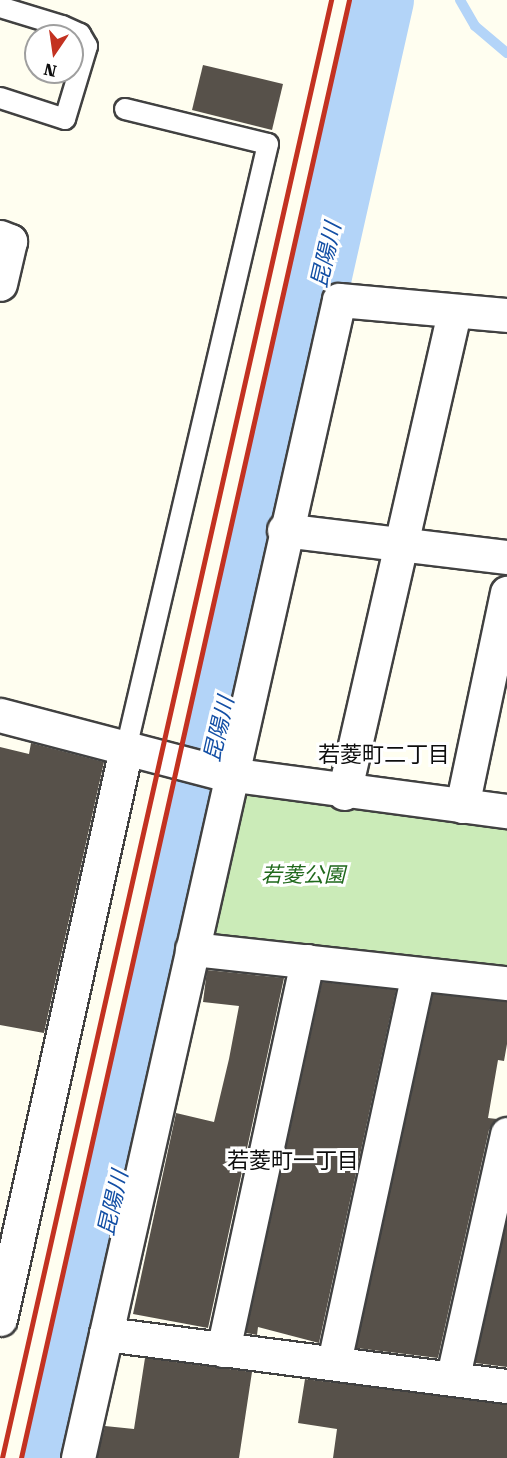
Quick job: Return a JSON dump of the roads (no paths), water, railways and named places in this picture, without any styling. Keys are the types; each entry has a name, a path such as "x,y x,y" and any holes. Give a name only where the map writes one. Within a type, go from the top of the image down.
{"street":[{"path":"0,237 10,241 0,284"},
{"path":"78,1458 192,949 216,771 284,530 339,300 507,315"},
{"path":"344,793 454,311"},
{"path":"284,530 507,557"},
{"path":"462,806 507,593"},
{"path":"0,715 216,771 344,793 507,812"},
{"path":"0,1318 126,748"},
{"path":"192,949 507,983"},
{"path":"223,1350 307,961"},
{"path":"334,1362 418,975"},
{"path":"453,1376 507,1134"},
{"path":"106,1334 223,1350 453,1376 507,1386"}],"lane":[{"path":"0,7 62,26 80,34 87,46 65,119 0,98"},
{"path":"125,109 268,144 126,748"}],"waterway":[{"name":"昆陽川","path":"55,1458 383,0"},
{"path":"460,0 475,26 507,53"}],"railway":[{"path":"2,1458 331,0"},
{"path":"21,1458 349,0"}],"district":[{"name":"若菱町二丁目","path":"384,755"},
{"name":"若菱町一丁目","path":"293,1161"}],"park label":[{"name":"若菱公園","path":"303,875"}]}
